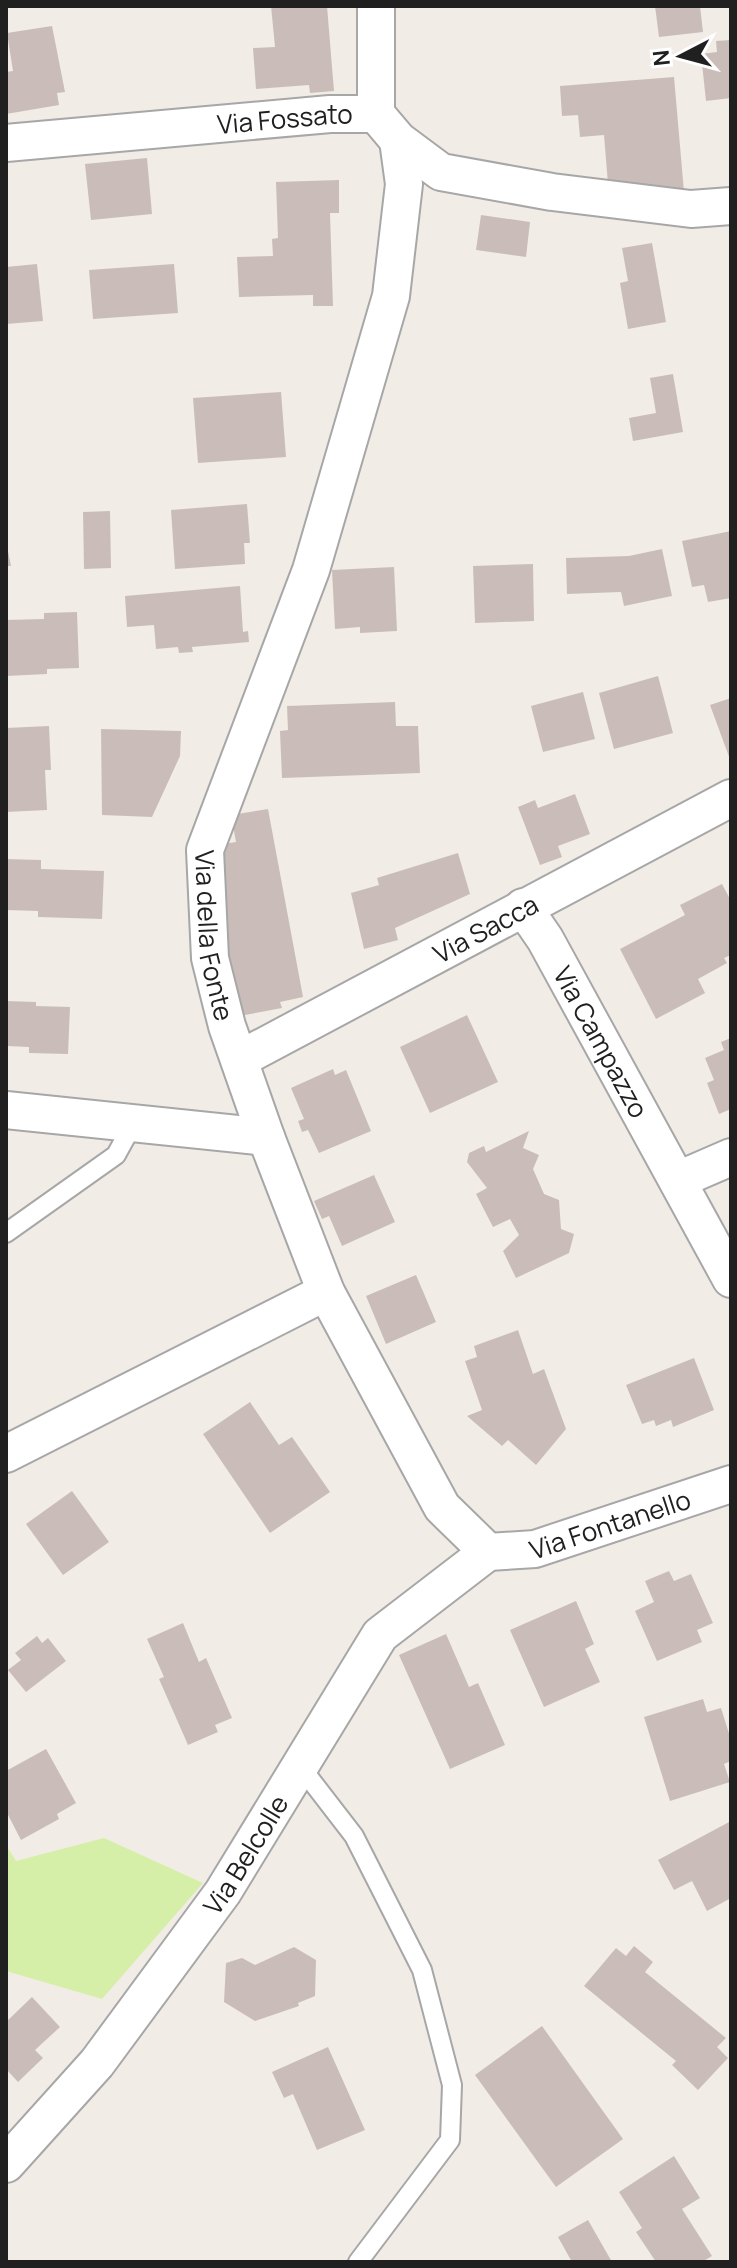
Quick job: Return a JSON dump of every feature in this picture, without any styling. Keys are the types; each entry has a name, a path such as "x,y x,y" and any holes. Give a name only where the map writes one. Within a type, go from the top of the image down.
{"street":[{"name":"Via della Fonte","path":"376,6 387,127 404,184 391,296 311,570 205,850 210,958 227,1026 326,1292 442,1507 488,1552"},
{"name":"Via Fossato","path":"6,143 330,114 387,127"},
{"path":"387,127 441,172 552,192 691,209 731,206"},
{"name":"Via Sacca","path":"240,1059 731,798"},
{"name":"Via Campazzo","path":"523,907 545,939 731,1279"},
{"path":"6,1110 266,1137"},
{"path":"678,1180 731,1157"},
{"path":"6,1454 326,1292"},
{"name":"Via Fontanello","path":"488,1552 535,1549 731,1484"},
{"name":"Via Belcolle","path":"6,2164 97,2063 223,1892 380,1635 488,1552"}],"lane":[{"path":"6,1233 116,1155 133,1124"},
{"path":"300,1766 354,1836 422,1970 452,2085 450,2140 358,2262"}],"green space":[{"path":"104,1838 203,1883 102,1999 6,1971 6,1845 16,1861"}],"building":[{"path":"271,6 327,6 334,91 310,93 309,85 256,89 253,48 275,47"},
{"path":"655,6 700,6 703,32 659,37"},
{"path":"52,26 65,92 57,93 59,105 6,114 6,72 13,71 7,33"},
{"path":"731,40 731,98 706,101 701,54 717,52 716,41"},
{"path":"674,77 684,192 629,190 628,182 608,184 604,135 580,137 578,115 562,116 560,86"},
{"path":"147,158 152,214 91,220 85,164"},
{"path":"339,180 339,213 330,213 333,306 313,306 313,295 239,297 237,257 273,256 272,239 278,238 276,182"},
{"path":"481,215 530,222 526,257 476,250"},
{"path":"652,243 666,322 628,329 620,283 628,281 622,248"},
{"path":"37,264 43,321 6,324 6,267"},
{"path":"174,264 178,313 93,319 89,270"},
{"path":"673,374 683,432 633,441 629,418 656,413 650,378"},
{"path":"281,392 286,457 198,463 193,398"},
{"path":"247,504 250,543 244,543 245,564 175,569 171,510"},
{"path":"110,511 111,568 84,569 83,512"},
{"path":"731,531 731,598 708,602 704,585 692,587 682,541"},
{"path":"6,541 11,566 6,566"},
{"path":"662,549 672,596 624,606 621,592 567,594 566,558 629,556"},
{"path":"533,564 534,621 475,623 473,566"},
{"path":"394,567 397,631 360,633 360,627 335,629 332,570"},
{"path":"240,586 243,632 248,631 249,642 192,647 193,652 179,653 178,647 156,649 154,625 127,627 125,596"},
{"path":"77,612 79,668 47,669 47,674 6,676 6,620 44,619 44,613"},
{"path":"658,676 673,733 614,749 599,693"},
{"path":"583,692 595,739 543,752 531,706"},
{"path":"731,698 731,762 710,705"},
{"path":"395,702 396,726 418,726 420,773 282,778 280,731 288,730 287,706"},
{"path":"49,726 51,770 45,770 47,810 6,812 6,728"},
{"path":"101,729 181,731 180,756 152,817 102,815"},
{"path":"575,794 590,834 558,846 562,857 540,865 518,807 535,800 538,808"},
{"path":"268,809 303,997 280,1002 282,1008 234,1017 214,900 227,898 217,845 236,842 231,815"},
{"path":"458,853 470,894 395,928 398,940 364,949 351,893 379,885 377,878"},
{"path":"6,859 41,860 41,869 104,871 102,919 38,917 38,911 6,910"},
{"path":"722,884 731,901 731,955 724,958 727,963 698,979 705,993 656,1019 620,949 685,915 680,905"},
{"path":"6,1001 70,1007 68,1054 29,1053 29,1047 6,1046"},
{"path":"467,1015 498,1082 430,1113 400,1047"},
{"path":"731,1038 731,1109 719,1114 707,1083 714,1080 705,1058 724,1050 721,1042"},
{"path":"333,1069 335,1075 346,1070 371,1131 319,1153 308,1130 302,1132 298,1121 304,1119 291,1088"},
{"path":"529,1131 523,1148 539,1155 533,1169 544,1194 559,1200 561,1229 574,1234 569,1253 516,1278 503,1251 519,1235 510,1219 493,1227 476,1194 487,1188 467,1162 469,1153 484,1146 486,1152"},
{"path":"374,1175 395,1222 342,1246 329,1216 322,1219 314,1201"},
{"path":"416,1275 436,1322 386,1344 366,1296"},
{"path":"518,1330 533,1374 544,1369 566,1429 536,1465 508,1440 502,1446 467,1416 482,1410 465,1361 477,1357 474,1346"},
{"path":"694,1358 714,1410 673,1427 671,1420 656,1426 654,1420 642,1424 626,1385"},
{"path":"250,1402 279,1445 292,1437 330,1492 270,1533 203,1434"},
{"path":"72,1491 109,1542 63,1575 26,1524"},
{"path":"669,1571 674,1581 691,1574 713,1623 697,1630 702,1642 657,1661 635,1611 654,1602 645,1581"},
{"path":"576,1601 594,1644 585,1649 600,1682 544,1707 510,1630"},
{"path":"183,1623 199,1662 206,1658 232,1718 215,1725 218,1732 188,1745 159,1679 164,1677 147,1639"},
{"path":"446,1634 469,1687 478,1683 505,1745 450,1769 399,1655"},
{"path":"37,1636 42,1643 48,1638 66,1661 26,1692 8,1670 21,1660 15,1653"},
{"path":"703,1699 707,1712 721,1708 731,1740 731,1761 724,1764 730,1782 670,1801 644,1717"},
{"path":"46,1749 76,1803 57,1814 59,1819 21,1840 6,1811 6,1771"},
{"path":"731,1821 731,1898 707,1911 692,1881 674,1890 658,1860"},
{"path":"634,1946 653,1962 645,1972 726,2038 717,2047 728,2058 698,2090 672,2065 676,2061 584,1986 616,1948 626,1956"},
{"path":"294,1947 316,1960 315,1996 298,2003 299,2006 255,2021 224,2002 226,1963 242,1958 255,1965"},
{"path":"32,1997 60,2027 35,2050 43,2058 18,2082 6,2069 6,2022"},
{"path":"542,2026 623,2139 556,2187 475,2075"},
{"path":"328,2047 365,2130 317,2150 293,2094 284,2098 272,2072"},
{"path":"674,2156 700,2198 682,2209 712,2256 702,2262 656,2262 636,2232 642,2228 619,2192"},
{"path":"588,2220 612,2262 572,2262 558,2237"}]}
